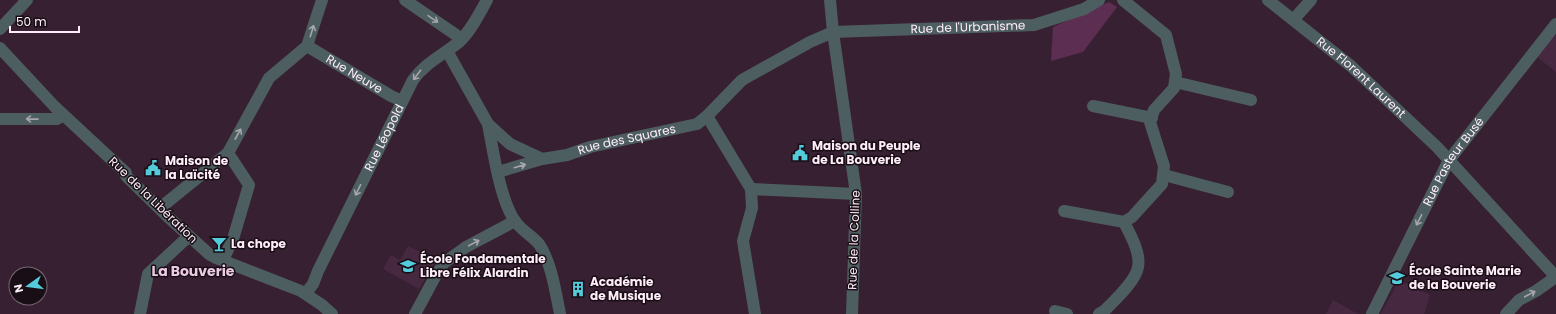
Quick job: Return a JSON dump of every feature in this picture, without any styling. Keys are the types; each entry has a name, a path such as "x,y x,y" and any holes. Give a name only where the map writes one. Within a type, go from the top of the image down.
{"street":[{"path":"0,29 27,0"},
{"path":"160,208 228,153 270,78 308,46 322,0"},
{"path":"405,0 462,39"},
{"name":"Rue Léopold","path":"306,293 312,284 413,80 420,70 462,39 487,0"},
{"name":"Rue de la Colline","path":"830,0 833,32 856,194 852,314"},
{"name":"Rue de l'Urbanisme","path":"833,32 1034,25 1084,8 1099,0"},
{"path":"1064,211 1124,222 1132,217 1162,184 1164,166 1150,122 1154,110 1174,88 1176,74 1166,34 1123,0"},
{"name":"Rue Florent Laurent","path":"1268,0 1294,19 1351,66 1437,147 1556,277"},
{"path":"1294,19 1312,0"},
{"name":"Rue Pasteur Busé","path":"1372,314 1449,160 1556,24"},
{"name":"Rue des Squares","path":"498,172 542,159 567,156 590,147 696,124 707,116 742,80 810,42 833,32"},
{"name":"Rue Neuve","path":"308,46 402,101"},
{"name":"Rue de la Libération","path":"0,48 63,115 126,173 126,176 209,254 306,293 332,314"},
{"path":"446,51 456,65 488,124 506,202 515,221 539,245 551,271 560,314"},
{"path":"1175,82 1251,100"},
{"path":"1092,106 1152,118"},
{"path":"0,118 51,120 57,119 63,115"},
{"path":"707,116 751,189 752,208 743,241 755,314"},
{"path":"488,124 510,144 542,159"},
{"path":"223,260 233,239 249,185 228,153"},
{"path":"1164,176 1228,192"},
{"path":"751,189 856,194"},
{"path":"415,314 444,263 466,247 515,221"},
{"path":"1099,314 1104,311 1128,286 1138,268 1138,255 1124,222"},
{"path":"140,314 148,274 190,236"},
{"path":"1506,314 1519,300 1536,291 1556,277"},
{"path":"1055,311 1067,314"}],"shaded area":[{"path":"1109,2 1117,7 1083,52 1051,61 1053,27"},
{"path":"1553,34 1556,36 1556,72 1537,57"},
{"name":"École Fondamentale Libre Félix Alardin","path":"408,246 424,254 434,264 419,289 383,269 391,255 400,260"},
{"path":"1399,280 1430,295 1424,314 1381,314"},
{"path":"1333,300 1358,314 1326,314"}],"place":[{"name":"Maison du Peuple de La Bouverie","path":"800,153"},
{"name":"Maison de la Laïcité","path":"153,168"},
{"name":"La chope","path":"219,244"},
{"name":"École Fondamentale Libre Félix Alardin","path":"408,266"},
{"name":"École Sainte Marie de la Bouverie","path":"1397,278"},
{"name":"Académie de Musique","path":"578,289"}],"district":[{"name":"La Bouverie","path":"193,271"}]}
